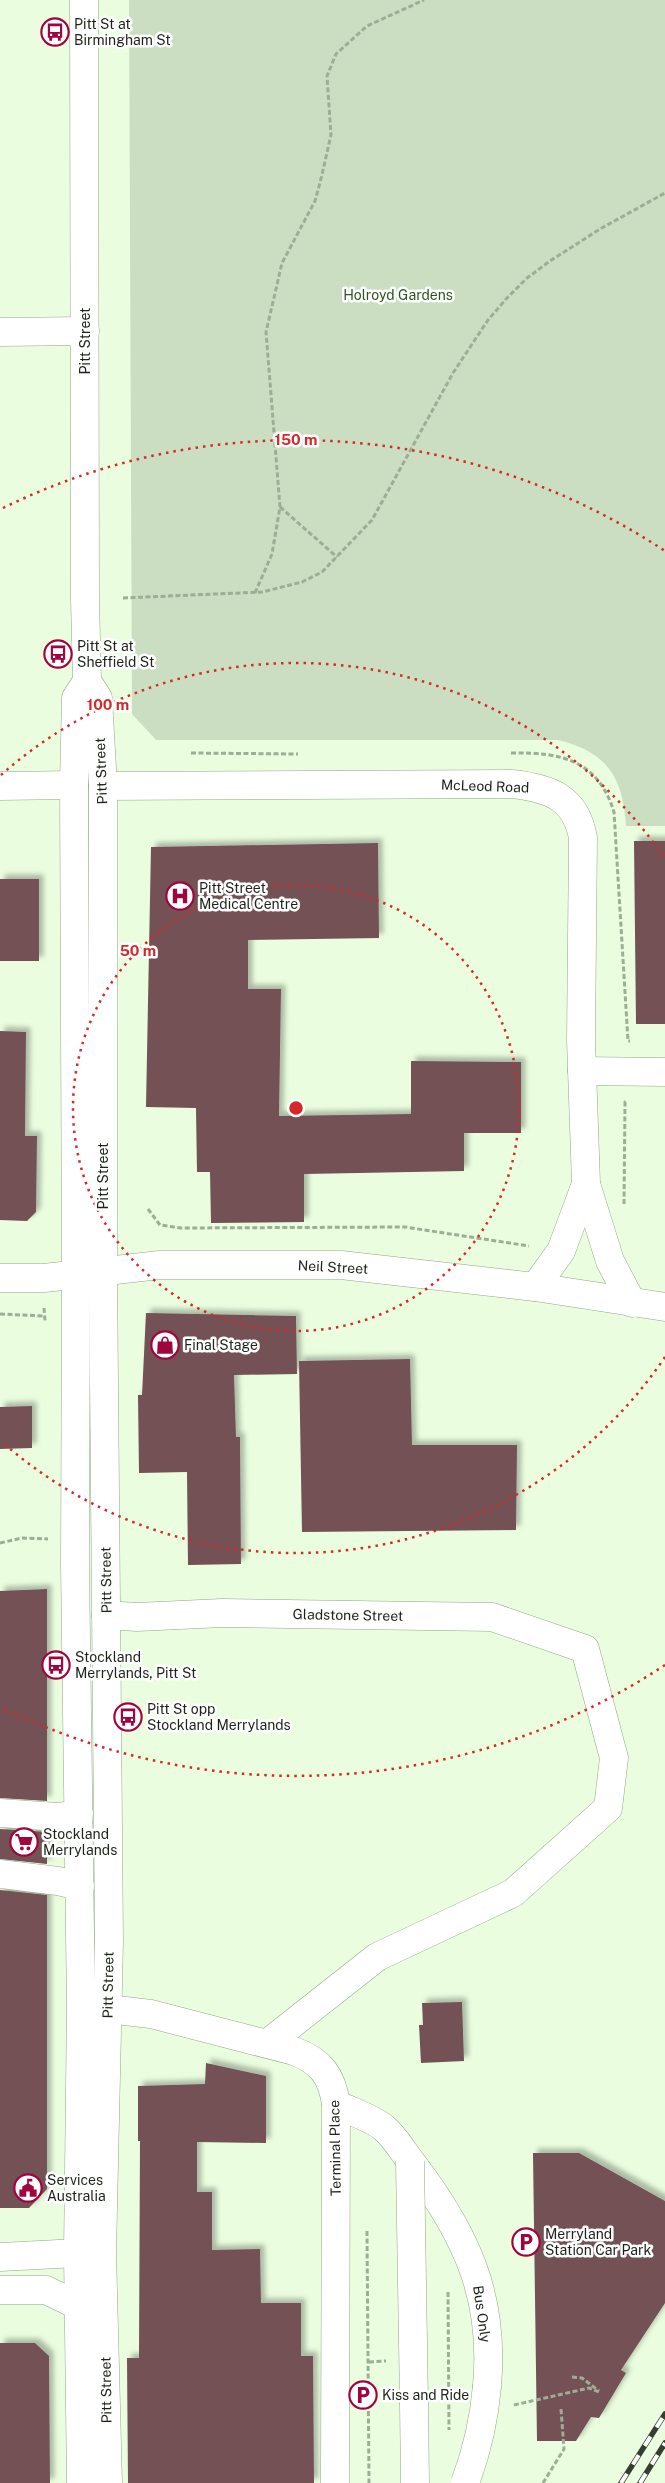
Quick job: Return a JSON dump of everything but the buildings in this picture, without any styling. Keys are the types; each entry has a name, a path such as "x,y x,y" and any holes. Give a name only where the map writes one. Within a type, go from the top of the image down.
{"street":[{"name":"Pitt Street","path":"84,0 84,599 87,681 98,698 103,786 103,1270 108,2008 102,2253 108,2483"},
{"path":"0,332 85,331"},
{"name":"Pitt Street","path":"81,2483 78,2253 81,2007 75,1565 74,784 76,698 87,681"},
{"path":"0,786 74,784"},
{"name":"McLeod Road","path":"103,786 512,784 532,786 564,800 574,809 580,822 583,838 582,1071 586,1184 610,1262 632,1303"},
{"path":"582,1071 665,1072"},
{"name":"McLeod Road","path":"535,1287 562,1251 586,1184"},
{"name":"Neil Street","path":"0,1278 44,1278 76,1272 160,1265 341,1265 535,1287 665,1307"},
{"name":"Gladstone Street","path":"106,1615 137,1617 222,1613 492,1617 585,1649 614,1758 608,1808 514,1893 377,1957 268,2044"},
{"path":"0,1813 57,1816 78,1814"},
{"path":"0,1874 58,1880 80,1886"},
{"name":"Terminal Place","path":"81,2007 108,2008 151,2014 268,2044 308,2056 328,2074 336,2104 336,2483"},
{"name":"Bus Only","path":"336,2104 384,2127 441,2201 472,2261 482,2295 487,2337 488,2376 484,2417 476,2453 465,2483"},
{"path":"410,2161 415,2483"},
{"path":"0,2256 78,2253"},
{"path":"0,2290 46,2290 79,2306"}],"path":[{"path":"256,593 272,554 280,507 266,332 282,263 315,201 321,179 331,135 327,76 336,54 367,26 424,0"},
{"path":"123,598 256,593 302,582 322,572 372,520 452,373 488,320 507,298 527,278 550,261 600,229 665,193"},
{"path":"280,507 338,557"},
{"path":"624,1207 625,1102"},
{"path":"148,1209 160,1225 181,1228 405,1227 537,1248"},
{"path":"0,1314 44,1316"},
{"path":"0,1542 22,1538 56,1540"},
{"path":"367,2224 369,2483"},
{"path":"448,2282 449,2442 476,2453"},
{"path":"514,2405 589,2388 599,2392 582,2378 572,2377"},
{"path":"543,2483 564,2449 561,2410"}],"green space":[{"name":"Holroyd Gardens","path":"129,0 665,0 665,826 626,826 621,794 616,780 609,769 589,752 558,740 156,740 132,714"}],"railway":[{"path":"621,2483 665,2414"},
{"path":"640,2483 665,2443"}],"place":[{"name":"Pitt St at Birmingham St","path":"55,32"},
{"name":"Pitt St at Sheffield St","path":"58,654"},
{"name":"Pitt Street Medical Centre","path":"180,896"},
{"name":"Final Stage","path":"165,1345"},
{"name":"Stockland Merrylands, Pitt St","path":"56,1665"},
{"name":"Pitt St opp Stockland Merrylands","path":"128,1717"},
{"name":"Stockland Merrylands","path":"24,1842"},
{"name":"Services Australia","path":"28,2188"},
{"name":"Merryland Station Car Park","path":"526,2242"},
{"name":"Kiss and Ride","path":"363,2395"}]}
